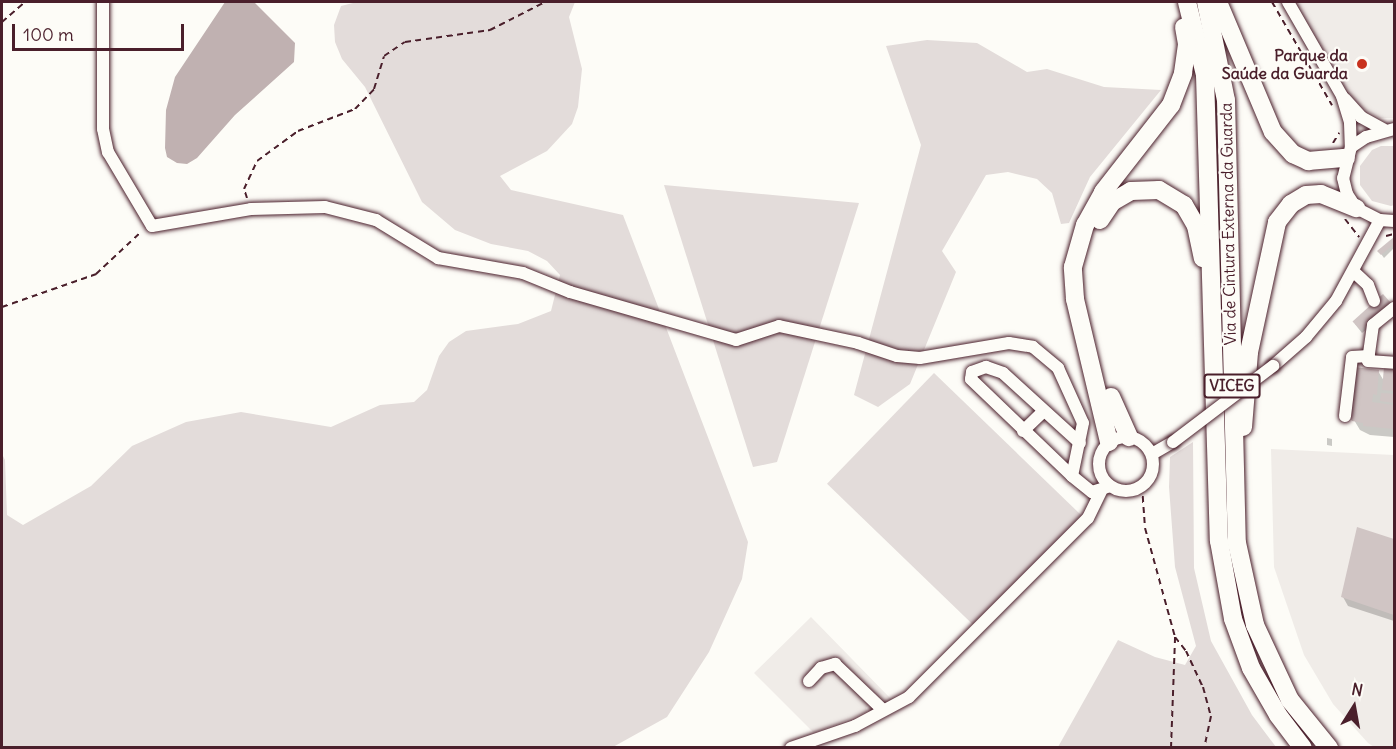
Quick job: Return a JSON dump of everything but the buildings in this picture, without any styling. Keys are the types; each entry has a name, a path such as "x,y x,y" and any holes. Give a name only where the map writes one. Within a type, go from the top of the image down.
{"highway":[{"path":"1109,442 1075,299 1073,267 1085,225 1103,192 1171,105 1179,84 1187,44 1180,2"},
{"name":"Via de Cintura Externa da Guarda","path":"1187,2 1205,75 1219,541 1233,619 1251,668 1278,715 1303,747"},
{"name":"Via de Cintura Externa da Guarda","path":"1206,2 1226,100 1237,543 1255,625 1290,700 1329,747"},
{"path":"1218,2 1273,132 1293,154 1308,161 1325,160 1349,152"},
{"path":"1129,437 1115,412 1085,300 1084,267 1094,230 1112,202 1131,191 1159,190 1184,204 1196,226 1213,301"},
{"path":"1237,543 1249,352 1268,254 1277,222 1291,204 1306,195 1330,198 1356,208"}],"street":[{"path":"103,2 103,129 108,152 153,226 251,209 325,207 376,220 438,258 523,273 570,292 736,340 779,326 908,357 1009,343 1032,347 1058,368 1083,423 1072,476"},
{"path":"1288,2 1342,96 1361,117 1389,129"},
{"path":"1342,96 1350,123 1349,152 1343,178 1347,195 1356,208 1380,220 1395,221"},
{"path":"1349,152 1389,129"},
{"path":"1152,454 1173,442 1272,366 1320,322 1354,272 1380,220"},
{"path":"1354,272 1368,285 1386,311 1373,325 1368,361 1395,363"},
{"path":"1345,416 1352,357 1369,356"},
{"path":"791,747 855,726 909,697 1088,518 1106,489 1098,464 1109,442 1129,437 1143,442 1152,454 1152,472 1142,486 1126,491 1106,489 1082,486 970,379 972,372 994,368 1080,443"},
{"path":"1023,431 1044,411"},
{"path":"809,681 829,663 835,664 883,710"}],"path":[{"path":"2,22 25,2"},
{"path":"251,209 244,189 257,161 298,131 355,109 374,89 384,56 405,42 490,30 545,2"},
{"path":"1272,2 1333,107"},
{"path":"1325,160 1322,150 1333,143 1341,130 1339,123"},
{"path":"1330,198 1355,236 1377,243 1395,234"},
{"path":"2,307 96,274 135,235 153,226"},
{"path":"1142,486 1145,528 1175,637 1203,687 1211,716 1204,747"},
{"path":"1171,747 1175,637"}],"shaded area":[{"path":"225,2 254,2 295,43 294,62 235,115 197,158 187,164 177,163 167,157 165,148 166,110 175,77"},
{"path":"357,2 575,2 569,17 582,69 578,107 572,124 547,151 500,176 511,190 623,215 748,542 742,579 709,652 667,717 613,747 2,747 2,454 5,460 7,515 23,525 91,486 132,446 186,422 241,412 331,427 380,405 414,402 427,390 439,356 449,342 466,331 518,324 551,311 560,275 547,261 528,251 491,244 455,230 422,202 365,87 342,59 335,42 334,25 341,6"},
{"name":"Parque da Saúde da Guarda","path":"1294,2 1394,2 1394,118 1380,118 1353,103"},
{"path":"927,40 977,43 1027,72 1047,69 1104,87 1161,90 1090,177 1069,223 1061,224 1052,193 1037,179 1008,172 986,175 942,251 956,272 910,384 878,407 854,395 921,145 886,46"},
{"path":"1381,146 1394,146 1394,205 1391,206 1372,201 1360,185 1360,166 1372,150"},
{"path":"664,185 859,203 777,462 753,467"},
{"path":"934,373 1083,517 976,628 827,484"},
{"path":"1193,442 1194,568 1211,641 1252,715 1276,747 1058,747 1118,640 1155,657 1185,665 1196,646 1175,567 1169,487 1170,457"},
{"path":"1271,449 1394,455 1394,747 1374,747 1368,743 1333,704 1304,655 1274,567"},
{"path":"811,617 892,700 888,703 876,695 866,708 867,712 814,733 754,673"}],"place":[{"name":"Parque da Saúde da Guarda","path":"1362,64"}]}
